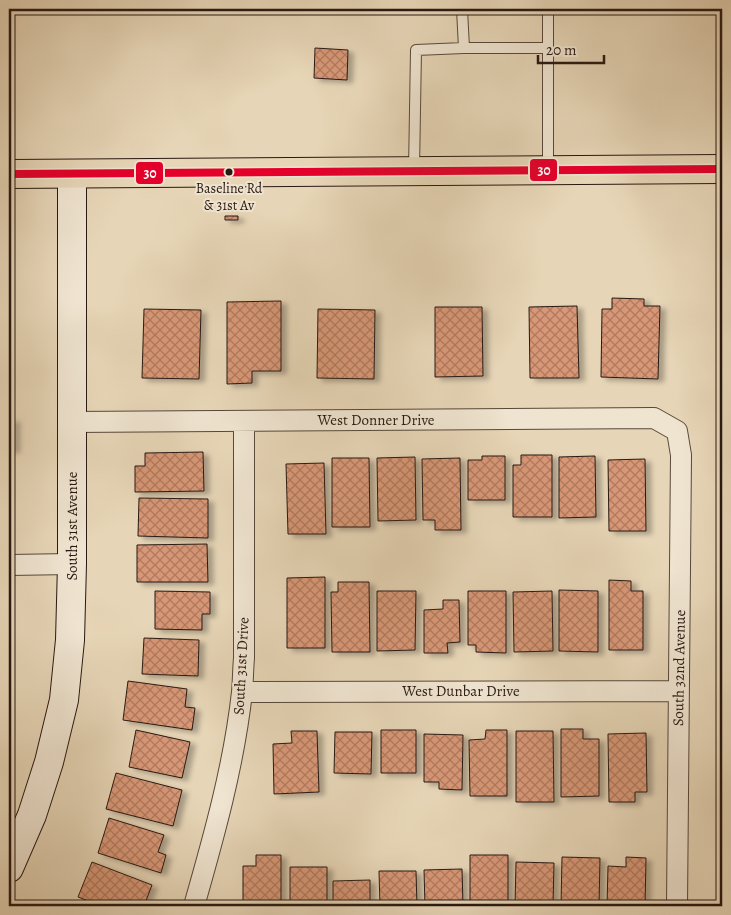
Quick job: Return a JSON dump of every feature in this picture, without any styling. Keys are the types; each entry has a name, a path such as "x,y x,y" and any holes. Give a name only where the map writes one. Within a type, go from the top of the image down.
{"main road":[{"path":"9,174 722,169"}],"street":[{"name":"South 31st Avenue","path":"9,868 32,815 49,762 64,700 70,640 72,564 72,174"},
{"name":"West Donner Drive","path":"72,422 654,418 677,431"},
{"name":"South 31st Drive","path":"194,906 222,804 234,748 242,692 244,648 244,421"},
{"name":"South 32nd Avenue","path":"677,431 681,455 677,906"},
{"path":"9,565 72,564"},
{"name":"West Dunbar Drive","path":"242,692 679,691"}],"lane":[{"path":"462,9 464,48"},
{"path":"548,9 548,170"},
{"path":"414,171 416,50 548,48"}],"building":[{"path":"315,48 348,50 347,80 314,78"},
{"path":"225,216 238,216 238,220 225,220"},
{"path":"612,298 644,299 644,306 660,306 658,379 601,377 602,309 612,309"},
{"path":"281,301 281,371 252,371 252,383 227,384 227,302"},
{"path":"577,306 579,378 530,378 529,307"},
{"path":"435,307 482,307 483,376 435,377"},
{"path":"144,309 201,310 199,379 142,378"},
{"path":"318,309 375,310 374,379 317,378"},
{"path":"9,419 14,419 14,450 9,450"},
{"path":"203,452 204,491 135,492 135,466 145,466 145,453"},
{"path":"521,455 552,455 552,517 513,517 513,465 521,465"},
{"path":"482,456 505,456 505,500 468,500 468,460 482,460"},
{"path":"595,456 596,517 559,518 559,457"},
{"path":"415,457 416,520 378,521 377,458"},
{"path":"332,458 369,458 370,527 332,527"},
{"path":"460,458 461,530 435,530 435,520 423,520 422,459"},
{"path":"645,459 646,531 609,531 608,460"},
{"path":"324,463 326,534 288,534 286,464"},
{"path":"139,498 208,499 208,538 138,536"},
{"path":"207,544 208,582 137,582 137,545"},
{"path":"325,577 325,648 287,648 287,578"},
{"path":"609,580 631,581 631,591 643,591 643,650 609,650"},
{"path":"338,582 369,582 370,652 332,652 331,592 338,592"},
{"path":"559,590 598,591 598,652 559,651"},
{"path":"155,591 210,592 210,614 202,614 202,630 155,629"},
{"path":"377,591 416,591 415,650 377,651"},
{"path":"468,591 506,591 506,653 476,652 476,645 468,645"},
{"path":"552,591 553,651 514,652 513,592"},
{"path":"443,600 459,600 460,642 447,643 448,653 424,653 424,610 443,609"},
{"path":"144,638 199,640 198,676 142,674"},
{"path":"128,681 187,689 185,707 195,708 192,730 123,720"},
{"path":"561,729 583,729 583,739 599,739 599,796 561,797"},
{"path":"136,730 190,742 182,778 129,767"},
{"path":"381,730 416,730 416,773 381,773"},
{"path":"486,730 507,730 507,796 470,796 469,740 485,739"},
{"path":"291,731 317,731 319,792 274,794 273,744 292,743"},
{"path":"516,731 553,731 554,802 516,802"},
{"path":"335,732 372,732 371,774 334,773"},
{"path":"646,733 647,792 635,792 635,802 609,802 608,734"},
{"path":"424,734 463,735 462,790 439,789 439,782 424,782"},
{"path":"116,773 182,790 173,826 106,809"},
{"path":"109,818 164,835 158,852 166,855 161,873 98,853"},
{"path":"256,855 281,855 281,906 243,906 243,866 256,866"},
{"path":"470,855 508,855 508,906 470,906"},
{"path":"562,857 600,858 599,906 561,906"},
{"path":"626,857 646,858 645,906 607,906 608,866 626,867"},
{"path":"92,862 152,885 144,906 102,906 78,897"},
{"path":"516,862 554,863 553,906 515,906"},
{"path":"290,867 327,867 327,906 290,906"},
{"path":"462,869 463,906 425,906 424,870"},
{"path":"379,871 416,871 417,906 380,906"},
{"path":"370,880 370,906 333,906 333,881"}],"transit line":[{"name":"30","path":"9,174 722,169"}],"place":[{"name":"Baseline Rd & 31st Av","path":"229,172"}]}
